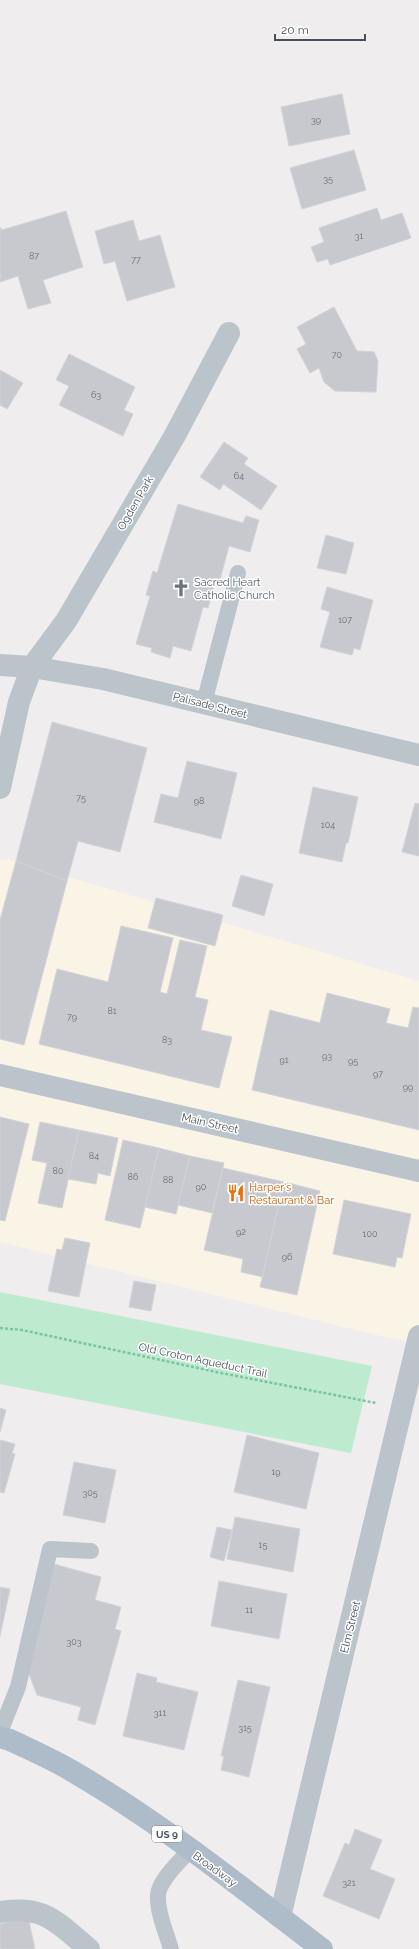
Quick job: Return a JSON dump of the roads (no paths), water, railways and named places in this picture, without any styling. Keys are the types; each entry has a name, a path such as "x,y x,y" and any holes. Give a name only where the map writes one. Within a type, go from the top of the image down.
{"main road":[{"name":"Broadway","path":"0,1737 10,1740 72,1770 132,1809 190,1850 322,1949"}],"street":[{"name":"Ogden Park","path":"0,788 19,702 32,667 66,621 78,601 174,437 229,333"},
{"name":"Palisade Street","path":"0,665 32,667 103,679 419,755"},
{"name":"Main Street","path":"0,1075 419,1171"},
{"name":"Elm Street","path":"280,1917 419,1336"},
{"path":"0,1912 19,1909 38,1912 54,1920 89,1949"}],"lane":[{"path":"204,703 238,573"},
{"path":"0,1732 18,1687 50,1549 91,1551"},
{"path":"171,1949 161,1915 158,1894 171,1869 190,1850"}],"place":[{"name":"Sacred Heart Catholic Church","path":"181,588"},
{"name":"Harper's Restaurant & Bar","path":"236,1193"}]}
